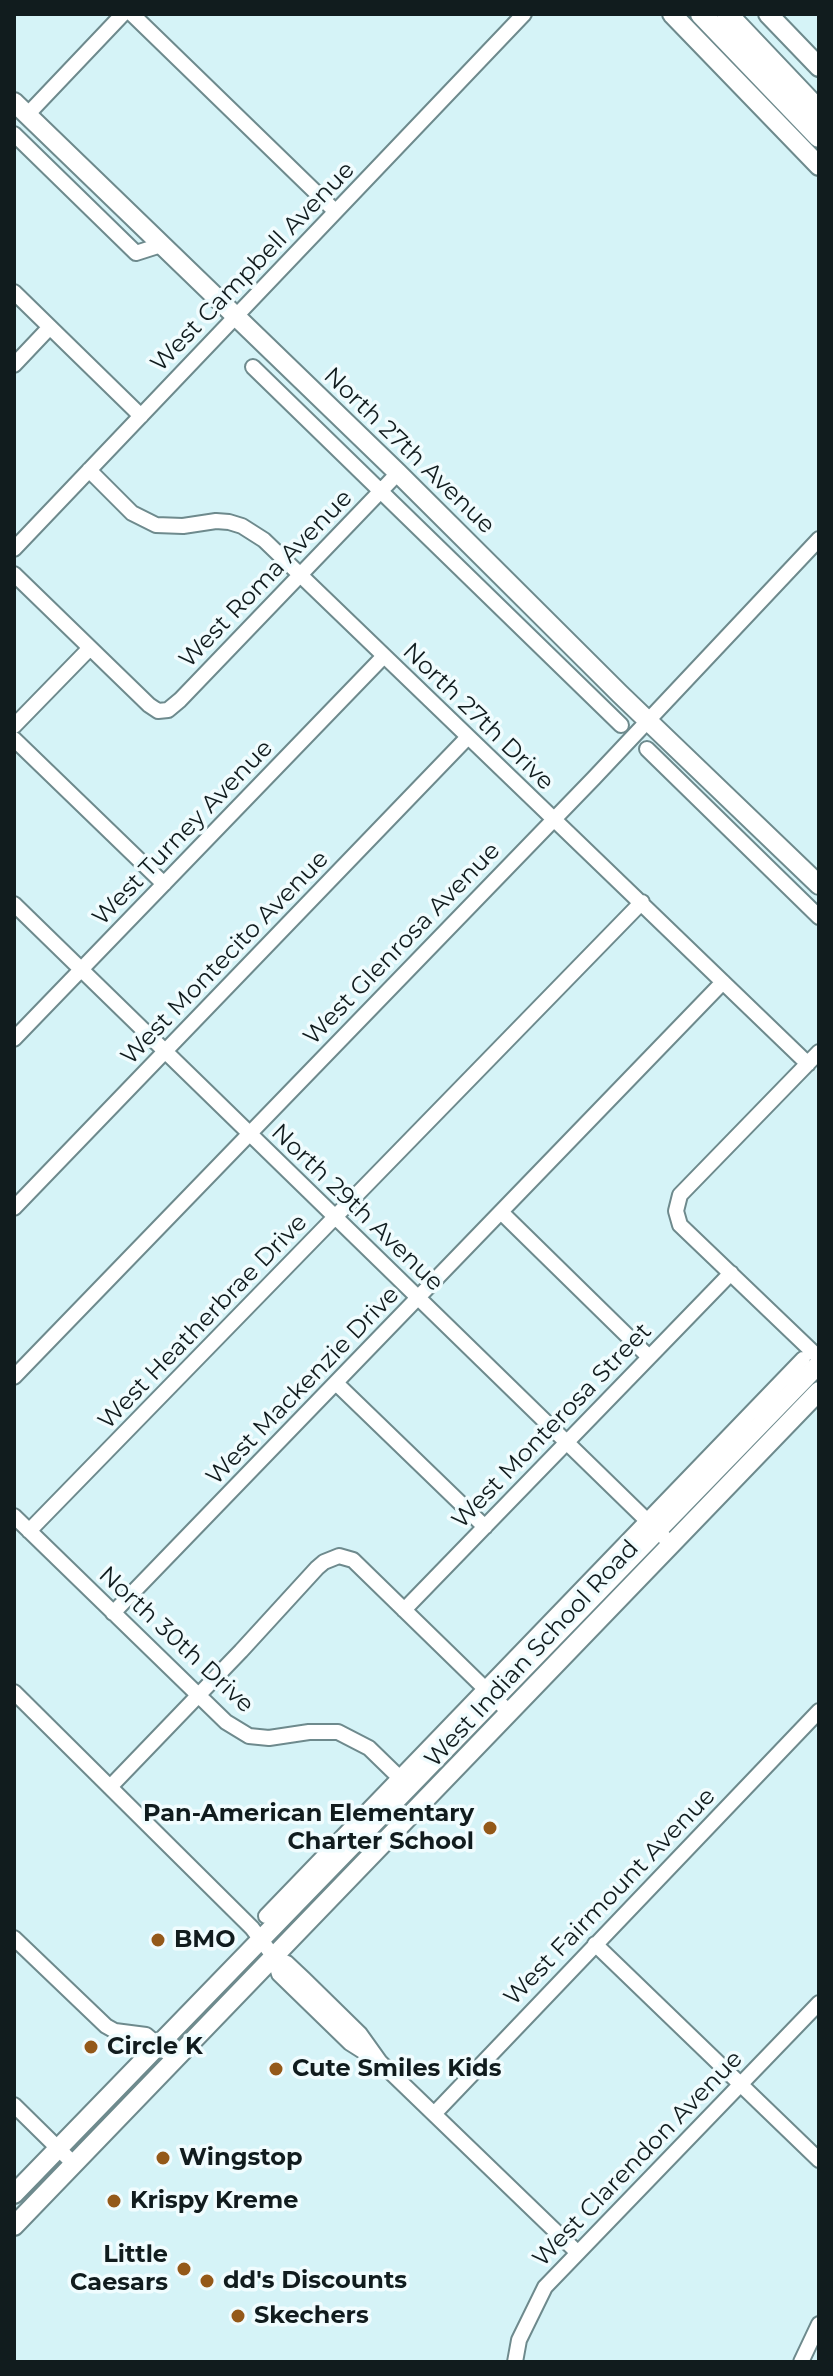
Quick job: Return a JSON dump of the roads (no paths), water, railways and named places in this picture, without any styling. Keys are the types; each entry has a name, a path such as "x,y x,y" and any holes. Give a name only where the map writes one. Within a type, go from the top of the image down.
{"highway":[{"path":"701,14 819,137"},
{"path":"715,14 819,123"},
{"path":"727,14 819,111"},
{"path":"740,14 819,97"}],"main road":[{"path":"672,14 819,166"},
{"path":"768,14 819,67"},
{"name":"North 27th Avenue","path":"21,109 819,885"},
{"name":"West Indian School Road","path":"14,2226 510,1713 658,1532 811,1362"},
{"name":"West Indian School Road","path":"14,2194 260,1939 489,1693 658,1532 819,1391"}],"street":[{"path":"21,109 123,14"},
{"path":"132,14 335,211"},
{"name":"West Campbell Avenue","path":"14,549 524,14"},
{"path":"14,134 136,253 161,245"},
{"path":"14,292 141,416"},
{"path":"14,365 50,327"},
{"name":"North 27th Avenue","path":"253,367 621,725"},
{"name":"North 27th Drive","path":"89,470 143,520 167,527 216,521 242,526 264,540 808,1064"},
{"name":"West Roma Avenue","path":"90,648 149,705 163,711 180,700 398,473"},
{"name":"West Glenrosa Avenue","path":"14,1377 554,819 819,539"},
{"path":"14,574 90,648 14,726"},
{"name":"West Turney Avenue","path":"14,1039 383,657"},
{"path":"605,710 620,694"},
{"name":"West Montecito Avenue","path":"14,1208 467,738"},
{"path":"14,739 164,884"},
{"path":"647,749 819,917"},
{"path":"662,764 678,749"},
{"name":"West Heatherbrae Drive","path":"29,1531 642,902"},
{"name":"North 29th Avenue","path":"14,904 658,1532"},
{"name":"West Mackenzie Drive","path":"113,1613 723,982"},
{"path":"819,1052 680,1195 676,1211 680,1225 819,1358"},
{"path":"501,1212 649,1357"},
{"name":"West Monterosa Street","path":"404,1610 731,1273"},
{"path":"336,1383 485,1527"},
{"name":"North 30th Drive","path":"14,1516 226,1722 249,1736 269,1738 309,1732 338,1732 369,1748 404,1782"},
{"path":"111,1786 317,1568 339,1556 353,1560 510,1713"},
{"path":"14,1692 252,1928 274,1957 279,1974 350,2043 380,2062 577,2252"},
{"name":"West Fairmount Avenue","path":"434,2114 819,1711"},
{"name":"West Indian School Road","path":"266,1916 404,1782"},
{"path":"14,1938 106,2026 115,2031 146,2035 175,2059"},
{"path":"595,1944 819,2160"},
{"name":"West Clarendon Avenue","path":"515,2362 519,2340 545,2287 819,2003"},
{"path":"14,2105 74,2164"},
{"path":"801,2362 819,2324"}],"place":[{"name":"Pan-American Elementary Charter School","path":"490,1828"},
{"name":"BMO","path":"158,1940"},
{"name":"Circle K","path":"91,2047"},
{"name":"Cute Smiles Kids","path":"276,2069"},
{"name":"Wingstop","path":"163,2158"},
{"name":"Krispy Kreme","path":"114,2201"},
{"name":"Little Caesars","path":"184,2269"},
{"name":"dd's Discounts","path":"207,2281"},
{"name":"Skechers","path":"238,2316"}]}
